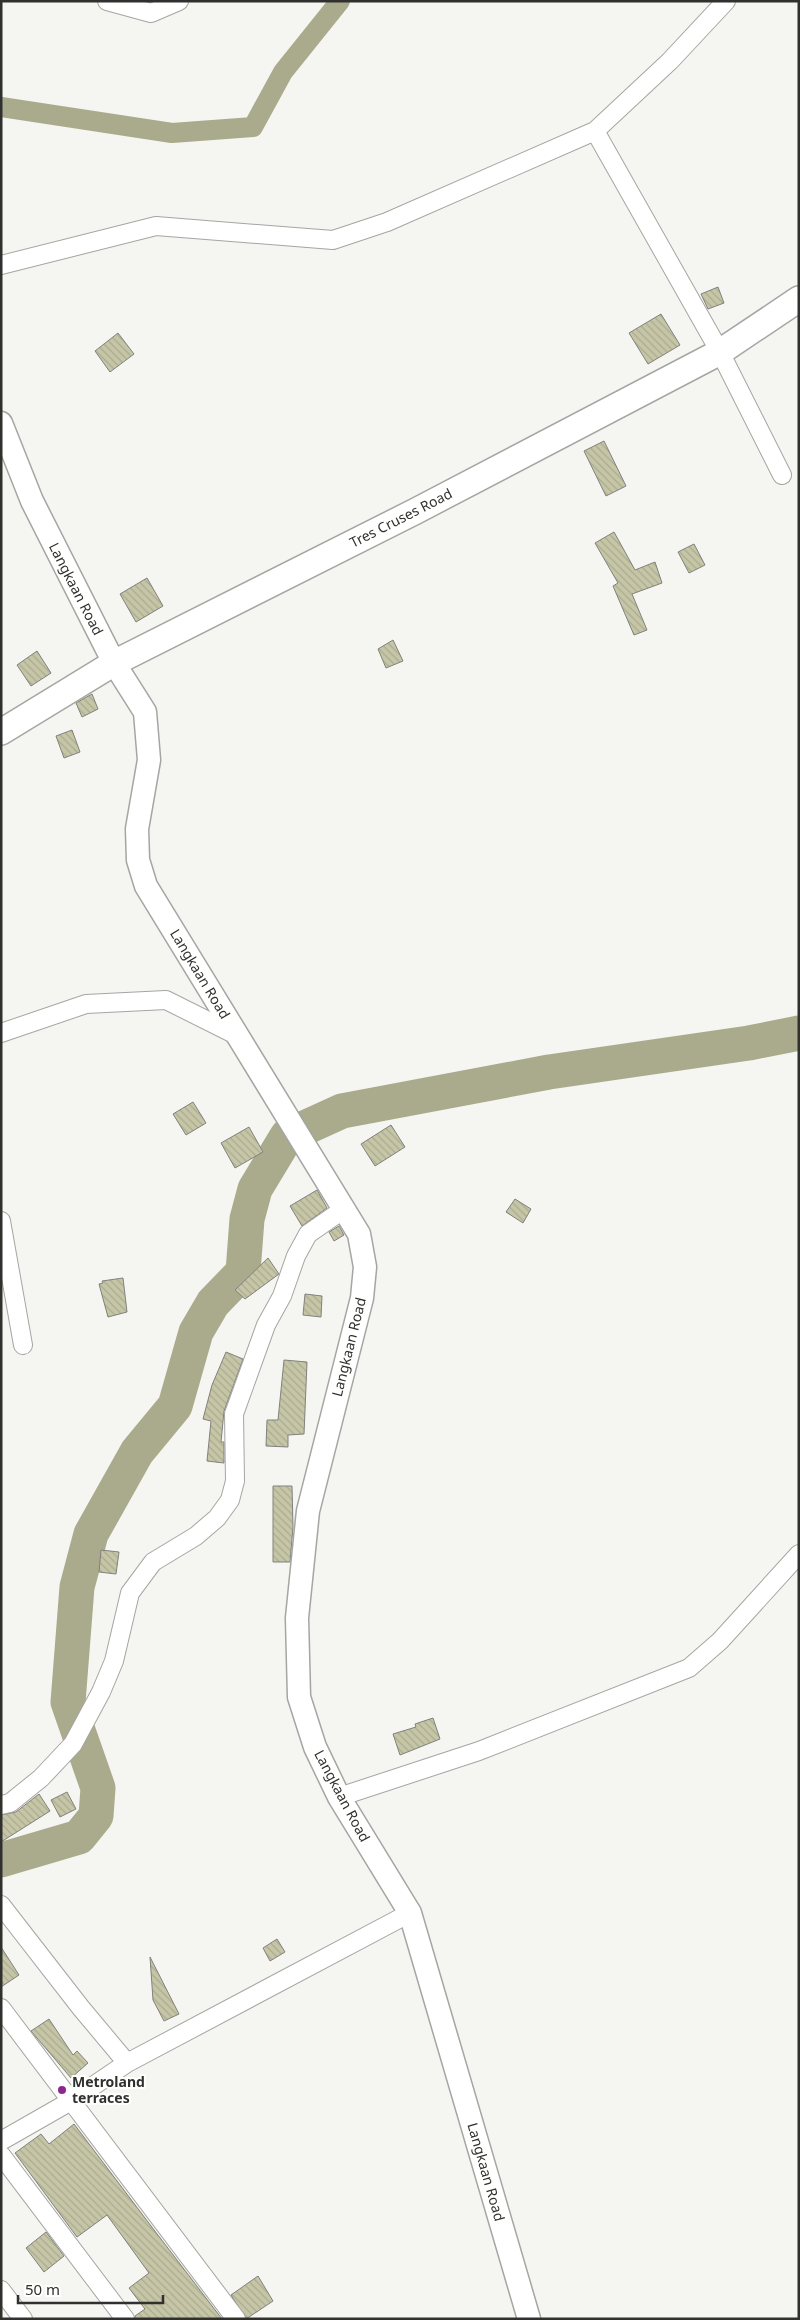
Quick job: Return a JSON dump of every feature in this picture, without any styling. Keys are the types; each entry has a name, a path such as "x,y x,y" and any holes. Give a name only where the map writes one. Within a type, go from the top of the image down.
{"main road":[{"name":"Tres Cruses Road","path":"1,732 114,663 416,511 720,352 799,299"}],"street":[{"path":"107,1 151,13 179,1"},
{"path":"1,265 156,226 333,240 387,222 595,131 670,61 726,1"},
{"path":"595,131 720,352 782,475"},
{"name":"Langkaan Road","path":"1,423 32,501 114,663 145,712 149,760 137,829 138,860 146,886 318,1164 359,1234 365,1267 362,1298 308,1511 297,1618 298,1697 315,1747 339,1797 410,1914 529,2319"},
{"path":"1,1033 86,1004 166,1000 238,1036"},
{"path":"1,1804 10,1803 41,1778 73,1744 101,1692 114,1662 130,1593 153,1562 196,1536 217,1518 230,1500 235,1481 234,1414 266,1325 282,1296 296,1256 308,1234 344,1209"},
{"path":"1,1221 22,1345"},
{"path":"339,1797 479,1751 688,1668 720,1641 799,1554"},
{"path":"1,1905 127,2064"},
{"path":"1,2141 71,2101 127,2064 410,1914"},
{"path":"1,2008 236,2319"},
{"path":"1,2155 125,2319"},
{"path":"1,2290 14,2316"}],"building":[{"path":"718,287 724,303 708,309 701,294"},
{"path":"661,314 680,345 648,364 629,333"},
{"path":"118,333 134,354 110,372 95,351"},
{"path":"604,441 626,486 606,496 584,451"},
{"path":"614,532 635,570 655,562 662,583 632,594 647,630 634,635 613,586 618,583 595,543"},
{"path":"694,544 705,565 689,573 678,552"},
{"path":"147,578 163,606 136,622 120,594"},
{"path":"393,640 403,661 386,668 378,649"},
{"path":"37,651 51,673 31,686 17,665"},
{"path":"92,694 98,709 82,717 76,703"},
{"path":"72,730 80,752 64,758 56,736"},
{"path":"193,1102 206,1123 186,1135 173,1114"},
{"path":"391,1125 405,1147 375,1166 361,1144"},
{"path":"249,1127 263,1152 235,1168 221,1143"},
{"path":"317,1190 327,1208 302,1226 290,1206"},
{"path":"515,1199 531,1209 523,1223 506,1212"},
{"path":"339,1226 344,1235 334,1241 329,1232"},
{"path":"268,1258 279,1274 245,1299 235,1290"},
{"path":"123,1278 127,1312 108,1317 99,1284 103,1283 102,1281"},
{"path":"305,1294 322,1296 321,1317 303,1315"},
{"path":"226,1352 243,1359 224,1411 221,1442 224,1442 224,1463 207,1461 211,1421 203,1419 212,1385"},
{"path":"284,1360 307,1362 304,1434 288,1435 288,1447 266,1446 267,1420 278,1420"},
{"path":"273,1486 292,1486 293,1527 290,1562 273,1562"},
{"path":"101,1550 119,1552 116,1574 99,1572"},
{"path":"433,1718 440,1739 400,1755 393,1734 416,1727 415,1724"},
{"path":"67,1792 76,1809 60,1817 51,1800"},
{"path":"39,1794 50,1811 1,1842 1,1815 16,1812"},
{"path":"277,1939 285,1952 270,1961 263,1948"},
{"path":"1,1947 19,1975 1,1987"},
{"path":"150,1957 179,2014 164,2021 153,2000"},
{"path":"49,2019 73,2055 77,2051 88,2063 71,2078 31,2031"},
{"path":"74,2124 222,2319 135,2319 135,2316 145,2309 129,2288 149,2273 107,2215 77,2237 15,2153 41,2134 49,2144"},
{"path":"46,2232 64,2256 44,2272 26,2248"},
{"path":"258,2276 273,2301 246,2319 231,2295"}],"waterway":[{"path":"1,107 172,133 253,127 283,72 340,1"},
{"path":"1,1860 79,1837 96,1816 98,1788 68,1702 77,1587 91,1534 137,1452 175,1406 196,1332 213,1303 243,1272 247,1219 255,1189 287,1136 342,1111 549,1072 749,1043 799,1033"}],"place":[{"name":"Metroland terraces","path":"62,2090"}]}
